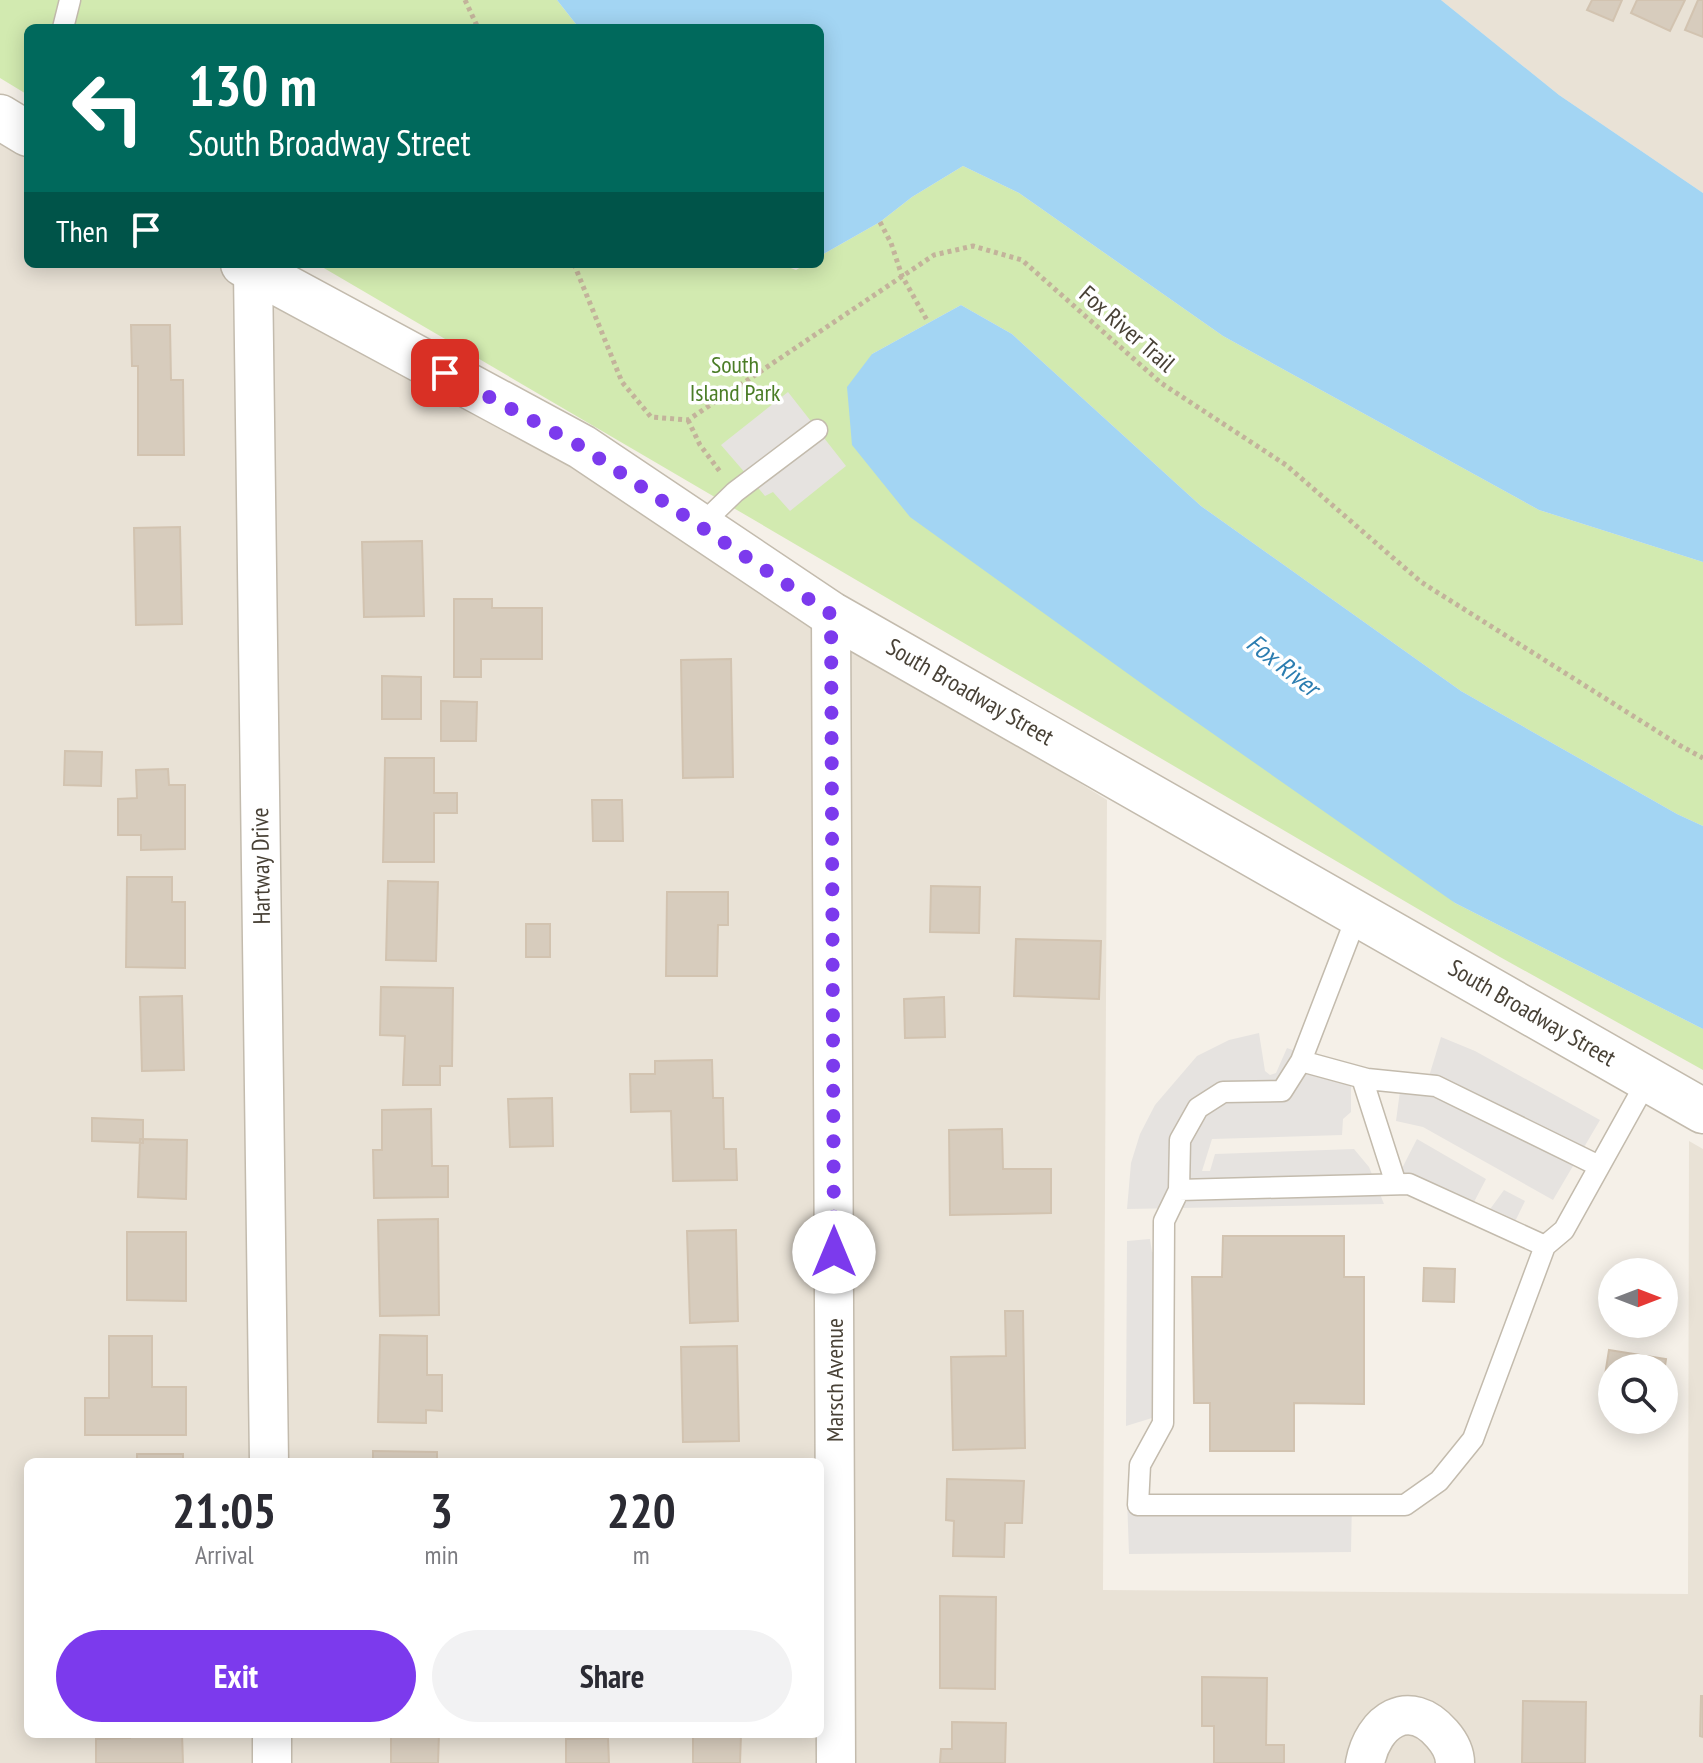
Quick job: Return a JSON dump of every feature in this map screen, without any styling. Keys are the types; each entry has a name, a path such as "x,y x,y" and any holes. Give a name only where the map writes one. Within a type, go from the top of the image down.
{"street":[{"path":"0,117 24,132"},
{"name":"Hartway Drive","path":"248,268 269,1458"},
{"name":"South Broadway Street","path":"250,268 582,447 831,614 1703,1111"},
{"name":"Marsch Avenue","path":"831,614 836,1763"},
{"path":"1365,1763 1369,1743 1392,1719 1406,1714 1431,1722 1446,1739 1455,1756 1455,1763"},
{"path":"272,1738 272,1763"}],"lane":[{"path":"64,24 70,0"},
{"path":"701,525 735,492 817,430"},
{"path":"1358,913 1301,1061 1282,1091 1223,1092 1198,1108 1180,1140 1179,1190 1164,1221 1163,1423 1140,1465 1138,1505 1405,1505 1439,1481 1473,1439 1545,1246 1564,1230 1648,1079"},
{"path":"1301,1061 1362,1078 1436,1086 1599,1166"},
{"path":"1362,1078 1396,1184"},
{"path":"1179,1190 1409,1184 1545,1246"}],"path":[{"path":"465,0 476,24"},
{"path":"880,222 902,276 928,322"},
{"name":"Fox River Trail","path":"688,420 934,255 973,246 1022,260 1161,383 1286,465 1421,582 1703,758"},
{"path":"576,268 622,382 651,417 688,420 700,445 735,492"}],"shaded area":[{"path":"1441,0 1703,0 1703,193 1559,95"},
{"path":"0,113 24,128 24,268 250,268 1107,800 1103,1590 1688,1594 1689,1141 1703,1149 1703,1763 0,1763"},
{"path":"788,392 846,466 790,511 773,492 765,496 721,445"},
{"path":"1259,1033 1265,1071 1270,1075 1276,1073 1287,1048 1340,1067 1351,1067 1351,1112 1343,1119 1342,1135 1212,1139 1202,1171 1210,1171 1215,1154 1354,1149 1369,1167 1384,1204 1127,1209 1131,1163 1140,1134 1155,1105 1197,1056 1229,1040"},
{"path":"1441,1037 1475,1051 1600,1120 1553,1200 1423,1127 1396,1121 1400,1091 1423,1096"},
{"path":"1417,1139 1486,1179 1473,1204 1488,1212 1504,1190 1525,1201 1506,1240 1396,1180"},
{"path":"1150,1239 1152,1252 1170,1252 1170,1417 1152,1418 1126,1426 1127,1241"},
{"path":"1127,1498 1352,1500 1351,1552 1129,1554"}],"green space":[{"path":"0,0 557,0 576,24 24,24 24,93 0,78"},
{"name":"South Island Park","path":"963,166 1019,193 1223,336 1539,510 1703,562 1703,826 1461,691 1201,506 1012,334 961,305 872,354 1455,903 1703,1029 1703,1070 1500,957 324,268 824,268 824,254 880,222 912,197"}],"water":[{"path":"557,0 1441,0 1559,95 1703,193 1703,562 1539,510 1223,336 1019,193 963,166 912,197 880,222 824,254 824,24 576,24"},
{"name":"Fox River","path":"961,305 1012,334 1201,506 1461,691 1703,826 1703,1029 1455,903 910,517 852,445 847,387 872,354"}],"building":[{"path":"1592,0 1622,0 1613,21 1587,10"},
{"path":"1637,0 1685,0 1670,31 1631,13"},
{"path":"1698,0 1703,0 1703,37 1685,30"},
{"path":"131,325 170,325 171,380 183,380 184,455 138,455 138,366 132,366"},
{"path":"180,527 182,624 136,625 134,528"},
{"path":"422,541 424,616 364,617 362,542"},
{"path":"454,599 492,599 492,608 542,608 542,659 481,659 481,677 454,677"},
{"path":"731,659 733,777 683,778 681,660"},
{"path":"382,676 421,677 421,719 382,719"},
{"path":"441,701 477,702 476,741 441,741"},
{"path":"65,751 102,752 101,786 64,785"},
{"path":"385,758 434,758 434,793 457,793 457,813 434,813 434,862 383,862"},
{"path":"168,769 169,785 185,785 185,849 141,850 141,835 118,835 118,799 137,798 136,770"},
{"path":"592,800 622,800 623,841 593,841"},
{"path":"127,877 172,877 172,902 185,902 185,968 126,967"},
{"path":"388,881 438,882 436,961 386,960"},
{"path":"931,886 980,887 979,933 930,932"},
{"path":"667,892 728,892 728,925 718,925 717,976 666,976"},
{"path":"526,924 550,924 550,957 526,957"},
{"path":"1016,939 1101,941 1099,999 1014,996"},
{"path":"381,987 453,988 452,1066 440,1066 440,1085 403,1085 405,1036 380,1035"},
{"path":"182,996 184,1070 142,1071 140,997"},
{"path":"944,997 945,1037 905,1038 904,999"},
{"path":"712,1060 713,1098 723,1098 724,1149 736,1149 737,1180 673,1181 671,1111 631,1112 630,1074 655,1074 655,1061"},
{"path":"552,1098 553,1146 510,1147 508,1099"},
{"path":"431,1109 432,1166 448,1166 448,1197 374,1198 373,1150 382,1150 382,1110"},
{"path":"92,1118 143,1120 143,1143 92,1141"},
{"path":"1002,1129 1003,1169 1051,1169 1051,1213 950,1215 949,1130"},
{"path":"140,1139 187,1140 186,1199 138,1197"},
{"path":"438,1219 439,1315 380,1316 378,1220"},
{"path":"736,1230 738,1321 690,1323 687,1231"},
{"path":"127,1232 186,1232 186,1301 127,1300"},
{"path":"1223,1236 1344,1236 1344,1277 1364,1277 1364,1404 1294,1403 1294,1451 1210,1451 1210,1403 1194,1403 1192,1277 1222,1277"},
{"path":"1424,1268 1455,1269 1454,1302 1423,1301"},
{"path":"1005,1311 1023,1311 1025,1448 953,1450 951,1357 1006,1356"},
{"path":"380,1335 427,1336 427,1375 442,1375 442,1411 426,1410 426,1423 378,1422"},
{"path":"109,1336 152,1336 152,1387 186,1387 186,1435 85,1435 85,1398 109,1398"},
{"path":"737,1346 739,1441 683,1442 681,1347"},
{"path":"1609,1350 1634,1354 1608,1354"},
{"path":"373,1451 437,1452 437,1458 373,1458"},
{"path":"137,1454 183,1454 183,1458 137,1458"},
{"path":"947,1479 1024,1481 1022,1523 1005,1523 1004,1557 953,1556 954,1521 946,1520"},
{"path":"940,1596 996,1597 995,1689 940,1688"},
{"path":"1202,1677 1267,1678 1266,1745 1284,1745 1284,1763 1214,1763 1214,1726 1202,1726"},
{"path":"1703,1696 1703,1737 1700,1736"},
{"path":"1523,1701 1586,1702 1585,1763 1522,1763"},
{"path":"952,1722 1006,1723 1005,1763 940,1763 941,1749 952,1749"},
{"path":"182,1738 183,1763 96,1763 96,1739"},
{"path":"391,1738 439,1738 438,1763 391,1763"},
{"path":"608,1738 609,1763 566,1763 566,1739"},
{"path":"693,1738 741,1738 740,1763 693,1763"}],"route":[{"path":"445,373 582,447 831,614 834,1252"}]}
